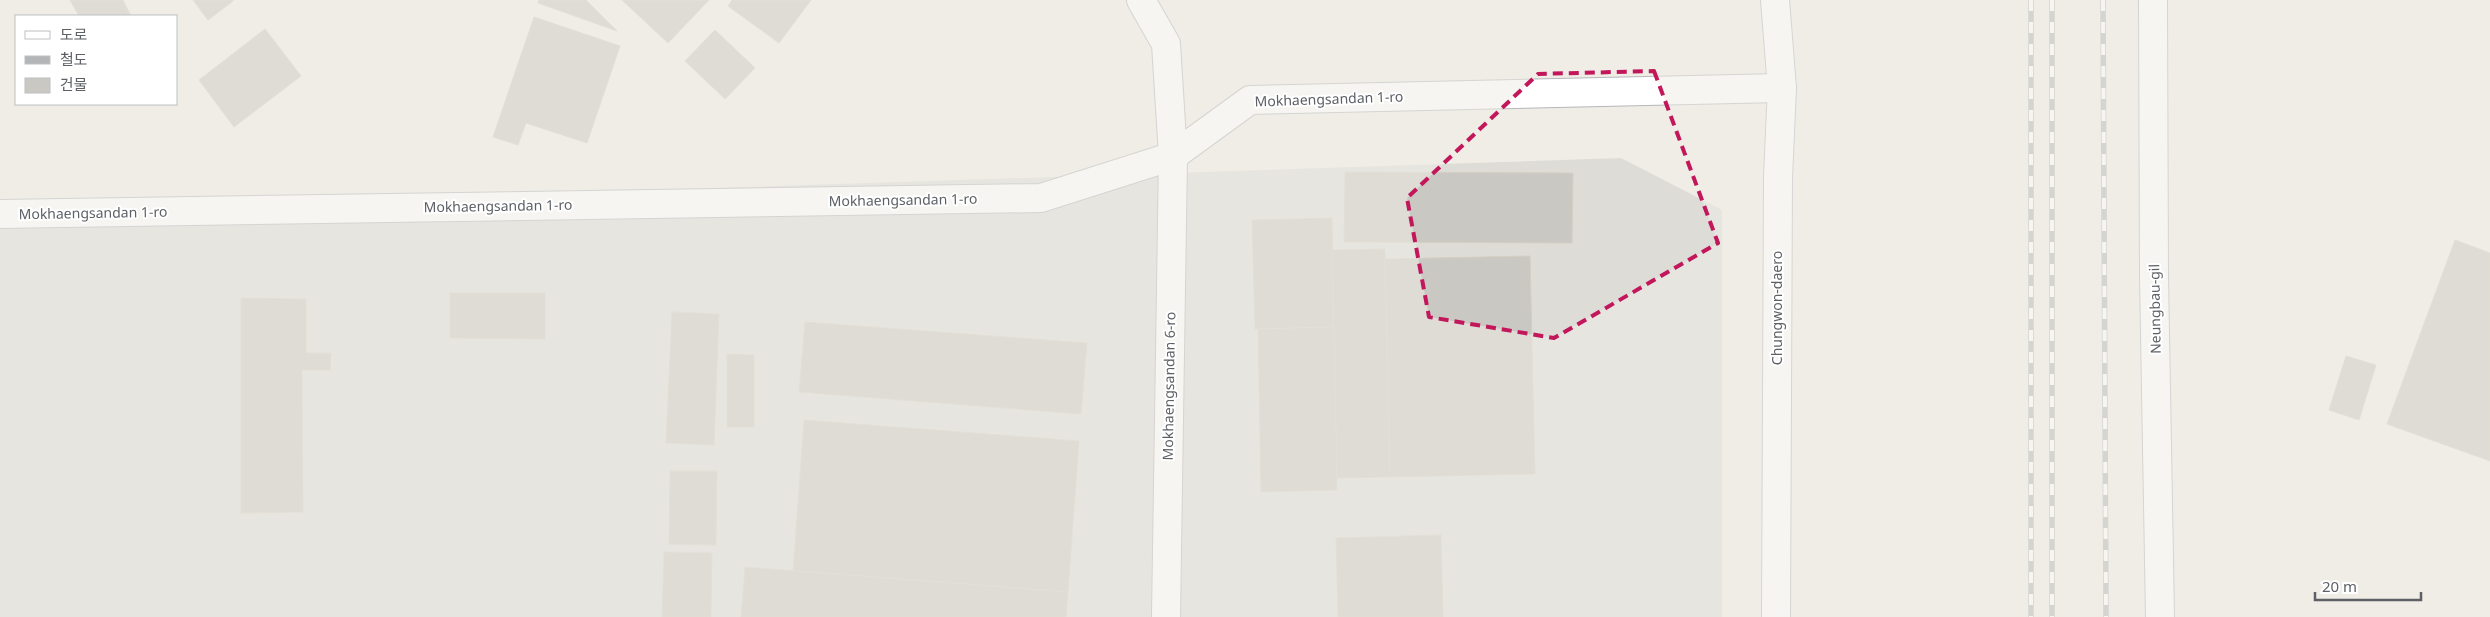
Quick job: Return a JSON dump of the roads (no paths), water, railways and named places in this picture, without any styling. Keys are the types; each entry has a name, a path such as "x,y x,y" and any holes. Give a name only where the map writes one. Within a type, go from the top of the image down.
{"street":[{"name":"Mokhaengsandan 6-ro","path":"1141,0 1166,44 1172,156 1166,617"},
{"name":"Chungwon-daero","path":"1775,0 1782,88 1778,177 1776,617"},
{"name":"Neungbau-gil","path":"2153,0 2154,277 2160,617"},
{"name":"Mokhaengsandan 1-ro","path":"0,214 1041,198 1172,156 1250,100 1782,88"}],"railway":[{"path":"2031,0 2031,617"},
{"path":"2052,0 2052,617"},
{"path":"2103,0 2106,617"}]}
